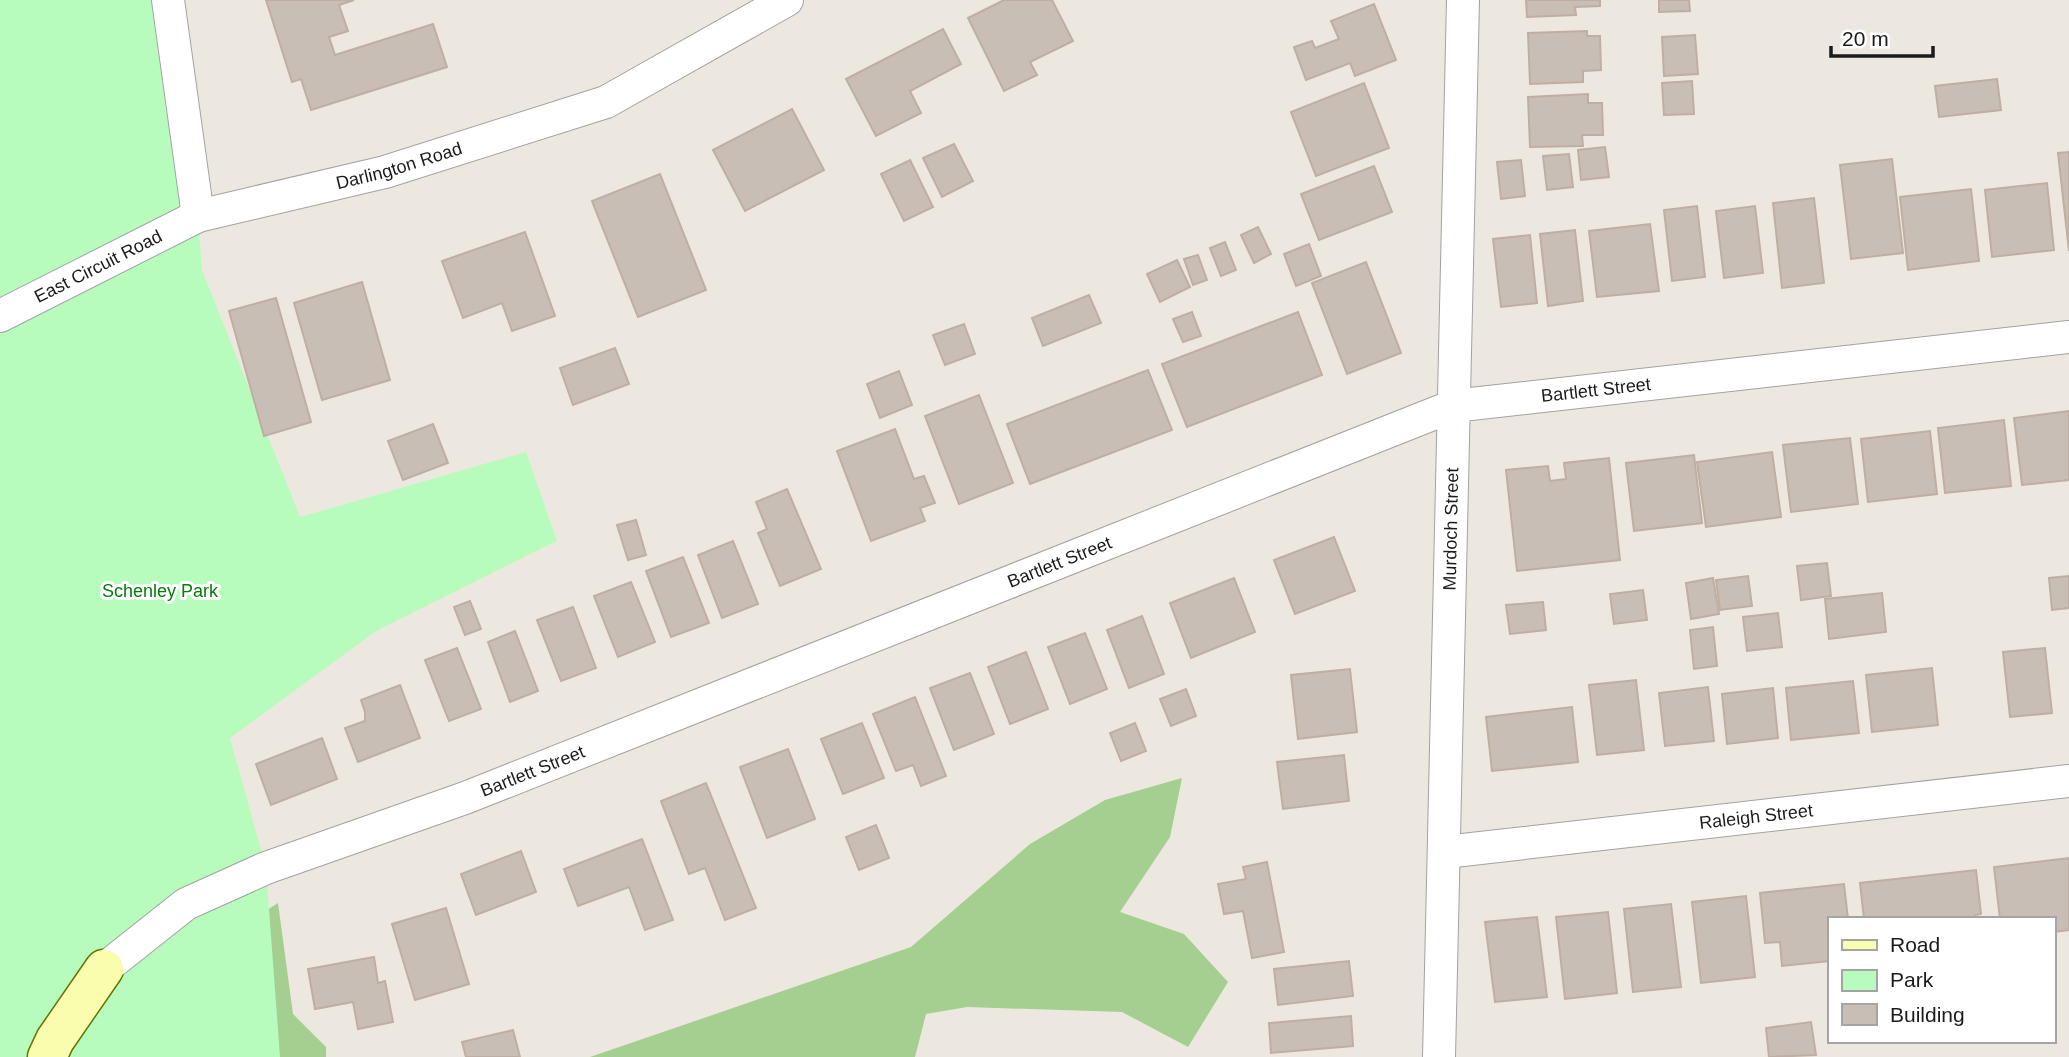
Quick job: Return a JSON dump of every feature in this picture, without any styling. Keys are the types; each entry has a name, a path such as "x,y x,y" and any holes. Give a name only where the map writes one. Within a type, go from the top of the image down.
{"street":[{"path":"168,0 198,216"},
{"name":"Darlington Road","path":"198,216 385,172 606,102 787,0"},
{"name":"Murdoch Street","path":"1439,1057 1463,0"},
{"name":"East Circuit Road","path":"0,316 198,216"},
{"name":"Bartlett Street","path":"104,969 186,904 266,868 465,798 1453,406 2069,337"},
{"name":"Raleigh Street","path":"1445,852 2069,781"},
{"path":"47,1057 55,1040 104,969"}],"green space":[{"name":"Schenley Park","path":"0,0 168,0 198,216 202,270 300,517 526,452 557,541 376,631 230,738 266,868 280,1057 0,1057"},
{"path":"1182,778 1170,837 1120,912 1184,934 1228,982 1188,1047 1122,1012 967,1007 926,1014 915,1057 590,1057 911,947 1030,844 1105,800"},
{"path":"278,903 293,1014 326,1047 326,1057 118,1057 210,947"}],"building":[{"path":"266,0 354,0 339,5 348,31 329,37 335,55 433,24 447,67 311,110 301,79 292,82"},
{"path":"1004,0 1052,0 1073,41 1030,62 1037,75 1004,91 968,18"},
{"path":"1526,0 1600,0 1600,6 1575,7 1576,15 1527,17"},
{"path":"1659,0 1689,0 1690,11 1659,12"},
{"path":"1374,4 1396,60 1355,76 1350,63 1306,80 1294,47 1312,41 1315,48 1339,39 1331,21"},
{"path":"943,29 961,64 910,91 921,113 876,136 846,79"},
{"path":"1587,31 1587,36 1600,36 1601,70 1583,71 1583,82 1530,84 1528,33"},
{"path":"1695,35 1698,74 1664,76 1662,37"},
{"path":"1997,79 2001,110 1939,117 1935,86"},
{"path":"1692,81 1694,114 1664,115 1662,83"},
{"path":"1364,83 1389,148 1316,176 1291,112"},
{"path":"1588,94 1588,103 1602,103 1603,135 1582,135 1583,146 1530,147 1528,97"},
{"path":"792,109 824,170 745,211 713,150"},
{"path":"954,144 973,181 942,197 923,158"},
{"path":"1605,147 1609,177 1581,180 1578,150"},
{"path":"2069,152 2069,251 2058,153"},
{"path":"1569,154 1573,187 1547,190 1543,156"},
{"path":"1892,159 1903,253 1851,259 1840,165"},
{"path":"910,160 933,207 904,221 881,174"},
{"path":"1521,160 1525,196 1501,199 1497,162"},
{"path":"1374,166 1392,212 1319,240 1301,194"},
{"path":"660,174 706,290 638,317 592,201"},
{"path":"2047,183 2054,250 1992,257 1985,190"},
{"path":"1971,189 1979,261 1908,270 1900,197"},
{"path":"1814,198 1824,283 1782,288 1773,203"},
{"path":"1697,206 1705,277 1672,281 1664,210"},
{"path":"1755,206 1763,273 1724,278 1716,211"},
{"path":"1650,224 1659,291 1597,297 1589,231"},
{"path":"1258,227 1271,254 1254,263 1241,235"},
{"path":"1575,230 1583,301 1548,306 1540,234"},
{"path":"525,232 555,316 512,331 502,303 463,318 442,261"},
{"path":"1530,235 1537,303 1501,307 1493,239"},
{"path":"1225,242 1236,270 1221,276 1210,248"},
{"path":"1309,244 1321,276 1296,286 1284,254"},
{"path":"1198,255 1207,280 1193,285 1184,259"},
{"path":"1177,260 1190,287 1160,302 1147,274"},
{"path":"1366,262 1401,353 1347,374 1312,283"},
{"path":"362,282 390,380 322,400 294,303"},
{"path":"1089,295 1101,323 1043,346 1032,318"},
{"path":"276,298 311,422 264,436 229,311"},
{"path":"1192,312 1201,336 1183,342 1173,319"},
{"path":"1298,312 1322,375 1187,427 1162,364"},
{"path":"964,324 975,354 945,365 933,335"},
{"path":"615,348 629,384 573,405 560,368"},
{"path":"1148,370 1172,430 1030,484 1007,424"},
{"path":"899,371 912,405 880,418 867,384"},
{"path":"979,395 1013,483 959,504 925,416"},
{"path":"2069,411 2069,480 2022,485 2014,418"},
{"path":"2004,420 2011,486 1945,493 1938,428"},
{"path":"433,424 448,463 403,480 388,441"},
{"path":"895,429 914,479 924,476 935,503 920,508 925,521 871,541 837,451"},
{"path":"1930,431 1937,494 1868,502 1861,439"},
{"path":"1850,438 1858,504 1791,512 1783,445"},
{"path":"1772,452 1781,517 1706,527 1697,462"},
{"path":"1694,455 1702,523 1634,531 1626,463"},
{"path":"1609,458 1620,560 1517,571 1506,470 1548,466 1550,481 1566,479 1564,463"},
{"path":"787,489 821,569 780,586 758,533 767,529 756,502"},
{"path":"636,520 646,555 628,560 617,525"},
{"path":"1334,537 1355,591 1295,614 1274,560"},
{"path":"733,541 758,604 722,618 698,555"},
{"path":"683,557 709,623 671,637 646,571"},
{"path":"1827,563 1831,596 1801,600 1797,566"},
{"path":"1748,576 1752,606 1720,610 1716,580"},
{"path":"2069,576 2069,608 2052,610 2049,578"},
{"path":"1234,578 1255,632 1191,658 1170,603"},
{"path":"1713,578 1719,614 1691,619 1686,583"},
{"path":"631,582 655,642 618,657 594,596"},
{"path":"1643,590 1647,620 1614,624 1610,594"},
{"path":"1882,593 1886,632 1829,639 1825,599"},
{"path":"470,601 481,629 465,635 454,607"},
{"path":"1543,602 1546,630 1510,634 1506,605"},
{"path":"573,607 596,668 561,681 537,620"},
{"path":"1778,613 1782,647 1747,651 1743,617"},
{"path":"1142,616 1164,674 1129,688 1107,630"},
{"path":"1713,627 1717,666 1694,669 1690,630"},
{"path":"515,631 538,691 510,702 488,642"},
{"path":"1085,633 1107,689 1070,704 1048,647"},
{"path":"457,648 481,709 449,721 425,660"},
{"path":"2045,648 2052,713 2010,717 2003,652"},
{"path":"1026,652 1048,709 1010,724 988,667"},
{"path":"1932,668 1938,725 1872,732 1866,675"},
{"path":"1350,669 1357,732 1298,739 1291,675"},
{"path":"970,673 994,734 954,750 930,688"},
{"path":"1636,680 1644,750 1597,755 1589,685"},
{"path":"1853,681 1859,733 1791,740 1786,688"},
{"path":"400,685 420,738 358,762 345,728 365,721 361,700"},
{"path":"1708,687 1714,741 1665,746 1659,693"},
{"path":"1773,688 1778,738 1727,744 1722,694"},
{"path":"1186,689 1196,716 1171,726 1160,699"},
{"path":"915,697 946,776 921,786 913,765 896,771 873,714"},
{"path":"1572,707 1578,762 1492,771 1486,717"},
{"path":"862,723 884,778 843,794 821,739"},
{"path":"1135,723 1146,751 1121,761 1110,733"},
{"path":"322,738 337,779 271,805 256,764"},
{"path":"788,749 815,819 767,838 740,767"},
{"path":"1344,755 1349,801 1283,809 1277,762"},
{"path":"706,783 756,908 725,920 705,868 689,874 661,801"},
{"path":"876,825 889,858 859,870 846,837"},
{"path":"642,839 673,920 645,930 629,887 578,906 564,869"},
{"path":"521,851 536,892 476,915 461,874"},
{"path":"2069,858 2069,930 2055,932 2055,917 2000,917 1994,867"},
{"path":"1267,862 1284,952 1252,958 1243,911 1224,914 1218,884 1246,879 1243,867"},
{"path":"1976,870 1981,914 1976,917 1864,917 1860,883"},
{"path":"1844,884 1848,917 1828,917 1828,961 1782,966 1780,942 1765,943 1760,893"},
{"path":"1746,896 1755,977 1701,983 1692,902"},
{"path":"1671,904 1681,987 1633,992 1624,909"},
{"path":"446,908 469,984 415,1000 392,924"},
{"path":"1608,912 1617,993 1565,999 1556,917"},
{"path":"1537,917 1547,997 1495,1002 1485,922"},
{"path":"374,957 378,983 385,981 393,1022 358,1029 353,1002 315,1009 308,969"},
{"path":"1349,961 1353,996 1278,1005 1274,969"},
{"path":"1351,1016 1353,1046 1271,1053 1269,1023"},
{"path":"1811,1022 1816,1055 1769,1057 1766,1028"},
{"path":"513,1030 520,1057 466,1057 462,1042"}]}
